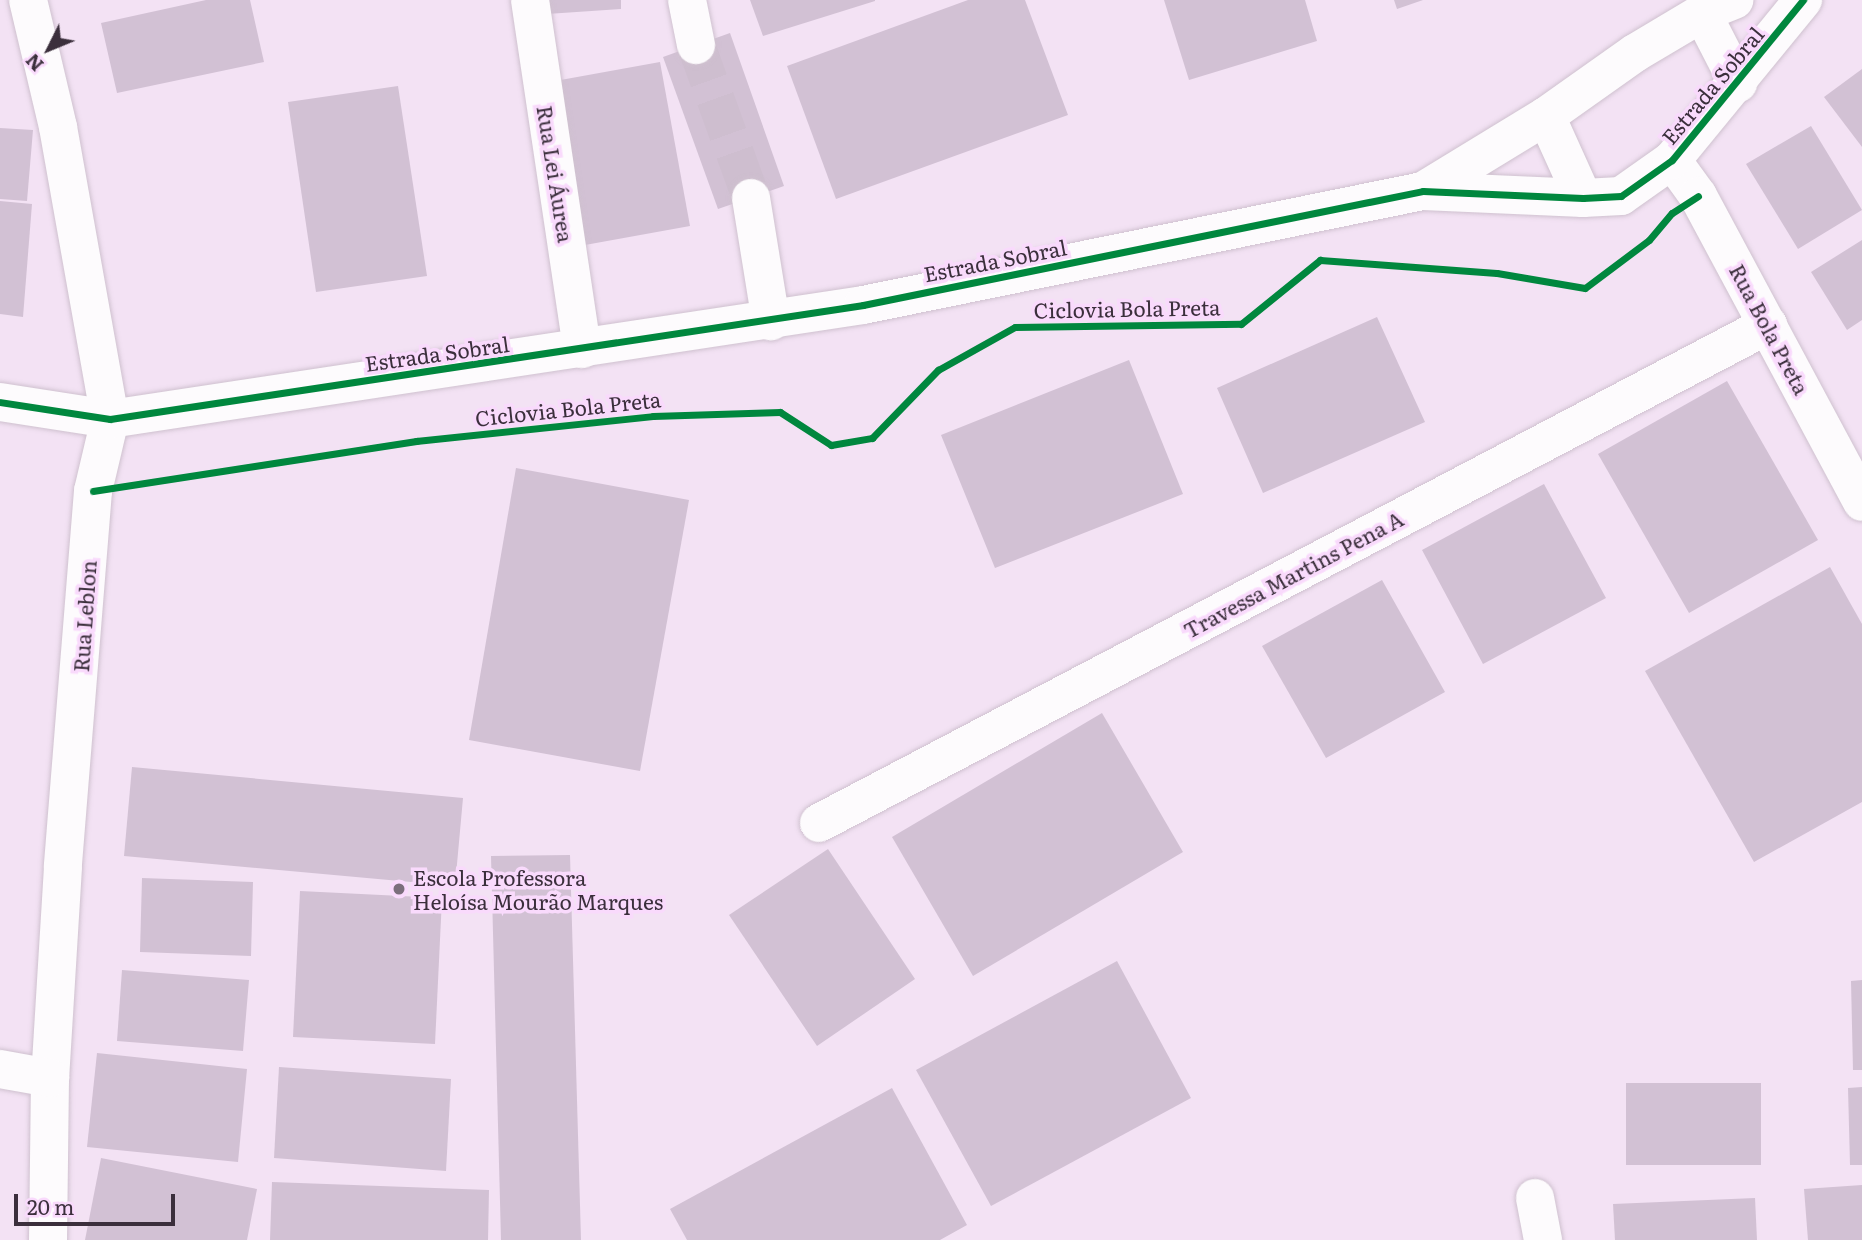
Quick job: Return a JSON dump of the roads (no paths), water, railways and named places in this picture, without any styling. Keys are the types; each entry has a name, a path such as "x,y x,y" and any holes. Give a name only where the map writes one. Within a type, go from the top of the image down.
{"street":[{"name":"Rua Leblon","path":"28,0 58,127 110,419 93,491 50,1079 48,1240"},
{"name":"Rua Lei Áurea","path":"530,0 582,349"},
{"path":"687,0 696,45"},
{"name":"Estrada Sobral","path":"0,402 110,419 771,321 1423,191 1583,198 1621,196 1672,160 1738,83 1802,0"},
{"name":"Estrada Sobral","path":"1423,191 1546,116 1635,53 1718,6"},
{"path":"1718,6 1738,83"},
{"path":"1546,116 1583,198"},
{"name":"Rua Bola Preta","path":"1672,160 1698,196 1862,502"},
{"path":"751,198 771,321"},
{"name":"Travessa Martins Pena A","path":"819,823 1768,325"},
{"path":"0,1069 50,1079"},
{"path":"1535,1198 1543,1240"}],"tunnel":[{"path":"696,45 751,198"}],"place":[{"name":"Escola Professora Heloísa Mourão Marques","path":"399,889"}]}
